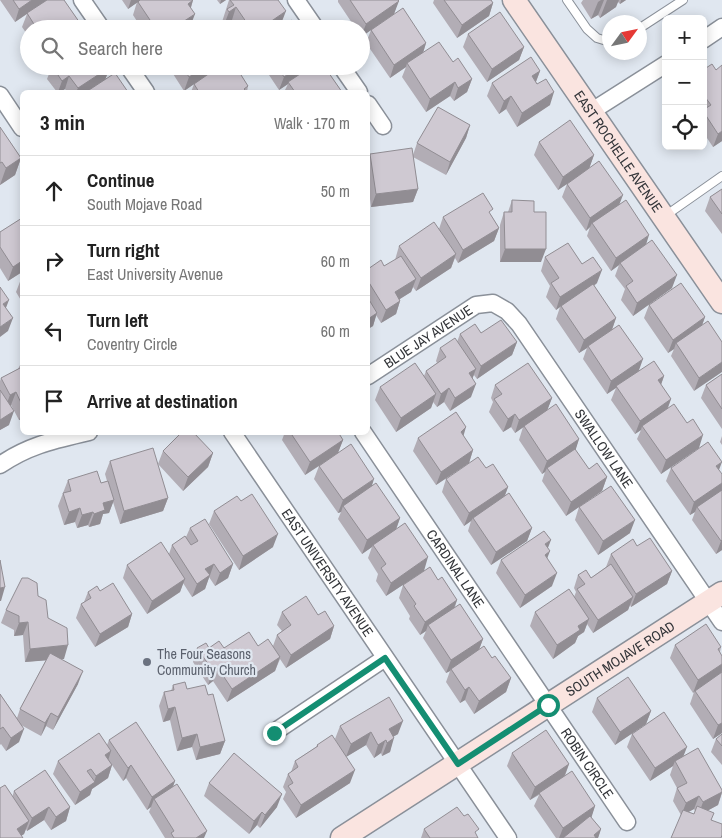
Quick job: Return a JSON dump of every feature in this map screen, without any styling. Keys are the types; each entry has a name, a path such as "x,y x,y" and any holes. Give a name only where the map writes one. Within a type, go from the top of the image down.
{"street":[{"path":"82,0 96,20"},
{"path":"296,0 310,20"},
{"name":"EAST ROCHELLE AVENUE","path":"514,0 722,302"},
{"path":"707,37 722,27"},
{"path":"592,112 662,67"},
{"path":"134,75 145,90"},
{"path":"347,75 358,90"},
{"path":"0,96 20,125"},
{"path":"370,107 383,126"},
{"name":"BLUE JAY AVENUE","path":"370,375 476,305 493,303"},
{"name":"SWALLOW LANE","path":"493,303 507,311 519,324 715,597 722,622"},
{"path":"0,465 16,454 50,441 76,435"},
{"name":"EAST UNIVERSITY AVENUE","path":"234,435 508,838"},
{"name":"CARDINAL LANE","path":"365,435 548,705"},
{"name":"SOUTH MOJAVE ROAD","path":"342,838 715,597"},
{"path":"274,733 385,658"},
{"name":"ROBIN CIRCLE","path":"548,705 627,822"}],"lane":[{"path":"567,0 587,29 597,38 602,40"},
{"path":"647,23 683,0"},
{"path":"663,217 722,176"}],"building":[{"path":"13,0 32,0 19,9"},
{"path":"47,0 64,0 78,20 31,20 27,13"},
{"path":"140,0 193,0 188,4 195,14 186,20 150,20 138,2"},
{"path":"230,0 278,0 286,11 273,20 245,20 236,7 229,12 227,9 234,5"},
{"path":"350,0 399,1 370,21 363,20"},
{"path":"444,0 491,0 493,3 462,25"},
{"path":"403,8 426,43 394,65 371,30"},
{"path":"500,12 524,47 492,69 468,34"},
{"path":"439,42 453,62 458,58 472,79 458,88 455,82 430,99 407,63"},
{"path":"531,57 540,71 532,76 537,84 546,79 554,92 522,113 511,96 504,101 492,83"},
{"path":"712,64 716,70 722,65 722,131 718,134 707,117 707,108 711,105 707,100 707,67"},
{"path":"58,75 98,75 78,88 69,76 62,81"},
{"path":"112,75 116,75 127,90 89,90"},
{"path":"207,75 241,75 248,86 245,90 198,90 194,84"},
{"path":"298,75 330,75 341,90 294,90 288,82"},
{"path":"438,107 470,125 450,162 417,143"},
{"path":"570,120 594,155 563,177 539,142"},
{"path":"0,127 20,159 6,168 2,162 0,163"},
{"path":"412,148 418,189 376,194 370,154"},
{"path":"599,161 623,195 590,218 567,184"},
{"path":"722,189 722,214 710,197"},
{"path":"483,193 493,209 489,212 499,228 463,250 443,217"},
{"path":"512,200 534,201 534,212 546,212 546,249 505,249 504,212 512,212"},
{"path":"626,200 649,235 616,258 592,223"},
{"path":"20,219 20,262 13,267 0,247 0,232"},
{"path":"434,222 456,254 421,278 399,246"},
{"path":"652,240 677,275 637,303 626,286 633,281 620,263"},
{"path":"568,243 582,264 593,257 602,270 560,297 551,283 559,278 545,257"},
{"path":"401,256 416,279 395,292 400,301 386,310 370,284 370,268 381,260 384,266"},
{"path":"681,283 705,317 673,340 649,305"},
{"path":"593,284 616,318 584,340 561,306"},
{"path":"0,287 9,300 3,304 13,318 0,327"},
{"path":"370,301 377,313 370,318"},
{"path":"501,320 517,342 481,366 460,334 475,324 481,333"},
{"path":"708,321 722,342 722,362 699,378 676,343"},
{"path":"619,325 643,359 611,381 588,346"},
{"path":"455,338 476,369 469,373 476,384 455,398 449,388 441,394 426,371 446,357 440,348"},
{"path":"654,361 664,376 658,380 671,399 640,421 616,386"},
{"path":"415,363 436,394 401,418 380,387"},
{"path":"528,363 552,398 519,420 515,414 508,419 494,399 502,394 495,385"},
{"path":"20,368 20,401 16,392 10,395 1,378"},
{"path":"722,374 722,409 706,385"},
{"path":"0,390 14,411 0,420"},
{"path":"556,404 579,439 547,461 524,426"},
{"path":"674,404 687,423 693,419 703,435 666,460 642,426"},
{"path":"456,412 466,427 461,432 473,450 441,472 418,438"},
{"path":"179,435 196,435 213,453 188,477 163,451"},
{"path":"292,435 340,435 343,440 310,462"},
{"path":"708,442 722,462 716,466 722,474 722,483 694,502 671,468"},
{"path":"351,444 374,479 343,500 319,466"},
{"path":"153,448 168,498 124,511 110,461"},
{"path":"575,449 589,469 597,463 607,477 571,502 547,468"},
{"path":"478,457 486,468 493,464 508,487 469,513 446,479"},
{"path":"97,471 101,483 108,481 114,500 103,503 105,510 94,514 93,512 82,515 80,508 69,512 63,493 71,491 68,480"},
{"path":"376,483 400,518 367,540 343,506"},
{"path":"611,486 635,520 603,541 579,507"},
{"path":"722,490 722,540 721,541 697,507"},
{"path":"509,493 532,528 496,552 473,518"},
{"path":"252,494 278,534 243,556 214,511 237,496 241,501"},
{"path":"205,519 233,564 220,573 214,564 205,569 210,575 197,584 172,545 185,536 191,545 198,541 190,528"},
{"path":"405,523 428,557 391,583 381,568 386,564 373,545"},
{"path":"544,531 551,540 545,544 550,551 545,555 557,573 525,595 501,560"},
{"path":"650,538 672,571 636,594 611,554 633,539 637,546"},
{"path":"161,542 185,579 152,601 127,565"},
{"path":"0,560 5,587 0,588"},
{"path":"611,564 633,597 598,620 577,589 585,584 578,575 586,570 591,578"},
{"path":"430,567 438,580 442,577 457,600 425,622 403,585"},
{"path":"22,578 28,578 37,583 38,596 46,600 48,618 67,628 68,645 30,649 28,622 19,623 19,616 6,610"},
{"path":"113,583 132,614 100,634 81,604 91,598 88,592 97,586 100,591"},
{"path":"569,589 589,619 578,626 580,630 557,645 535,612"},
{"path":"306,596 318,615 325,611 334,626 291,655 277,635 291,625 282,612"},
{"path":"460,604 483,639 451,660 428,625"},
{"path":"706,624 721,647 718,649 722,656 722,664 698,680 675,645"},
{"path":"249,632 258,646 268,639 280,657 232,689 218,668 213,671 197,648 206,643 209,648 219,641 224,648"},
{"path":"484,646 492,658 495,656 511,678 479,701 469,687 465,690 451,669"},
{"path":"50,653 83,671 58,717 51,713 45,723 20,709"},
{"path":"722,672 722,723 718,725 695,691"},
{"path":"628,677 651,711 620,732 597,698"},
{"path":"185,682 187,689 205,685 208,695 213,694 225,741 200,747 197,734 182,738 175,707 168,709 164,692 174,690 173,685"},
{"path":"0,694 24,729 11,738 3,727 0,729"},
{"path":"389,697 403,721 389,729 394,738 387,743 386,740 378,745 371,732 351,744 340,726"},
{"path":"664,712 687,747 655,768 632,734"},
{"path":"136,722 175,781 152,797 131,765 128,768 109,740"},
{"path":"546,730 569,764 535,787 512,753"},
{"path":"99,733 111,751 105,755 112,765 96,776 91,769 87,771 95,782 80,792 58,761"},
{"path":"722,734 722,746 716,739"},
{"path":"332,735 355,770 301,805 288,786 293,783 288,774 298,767 295,761"},
{"path":"698,748 722,792 703,802 699,796 686,803 677,788 687,783 675,761"},
{"path":"234,753 282,794 265,815 262,812 254,821 209,783"},
{"path":"45,770 70,807 56,817 49,807 32,818 14,791"},
{"path":"572,771 595,806 563,828 539,793"},
{"path":"177,784 207,831 196,838 174,838 171,833 174,831 154,799"},
{"path":"5,785 29,821 17,829 23,838 0,838 0,788"},
{"path":"697,806 714,813 711,820 722,824 721,838 671,838 683,810 694,814"},
{"path":"457,807 464,816 468,814 479,829 475,832 478,838 430,838 424,829"},
{"path":"590,816 601,829 594,835 596,838 563,838"}],"place":[{"name":"The Four Seasons Community Church","path":"147,662"}],"route":[{"path":"274,733 385,658 458,764 548,705"}]}
